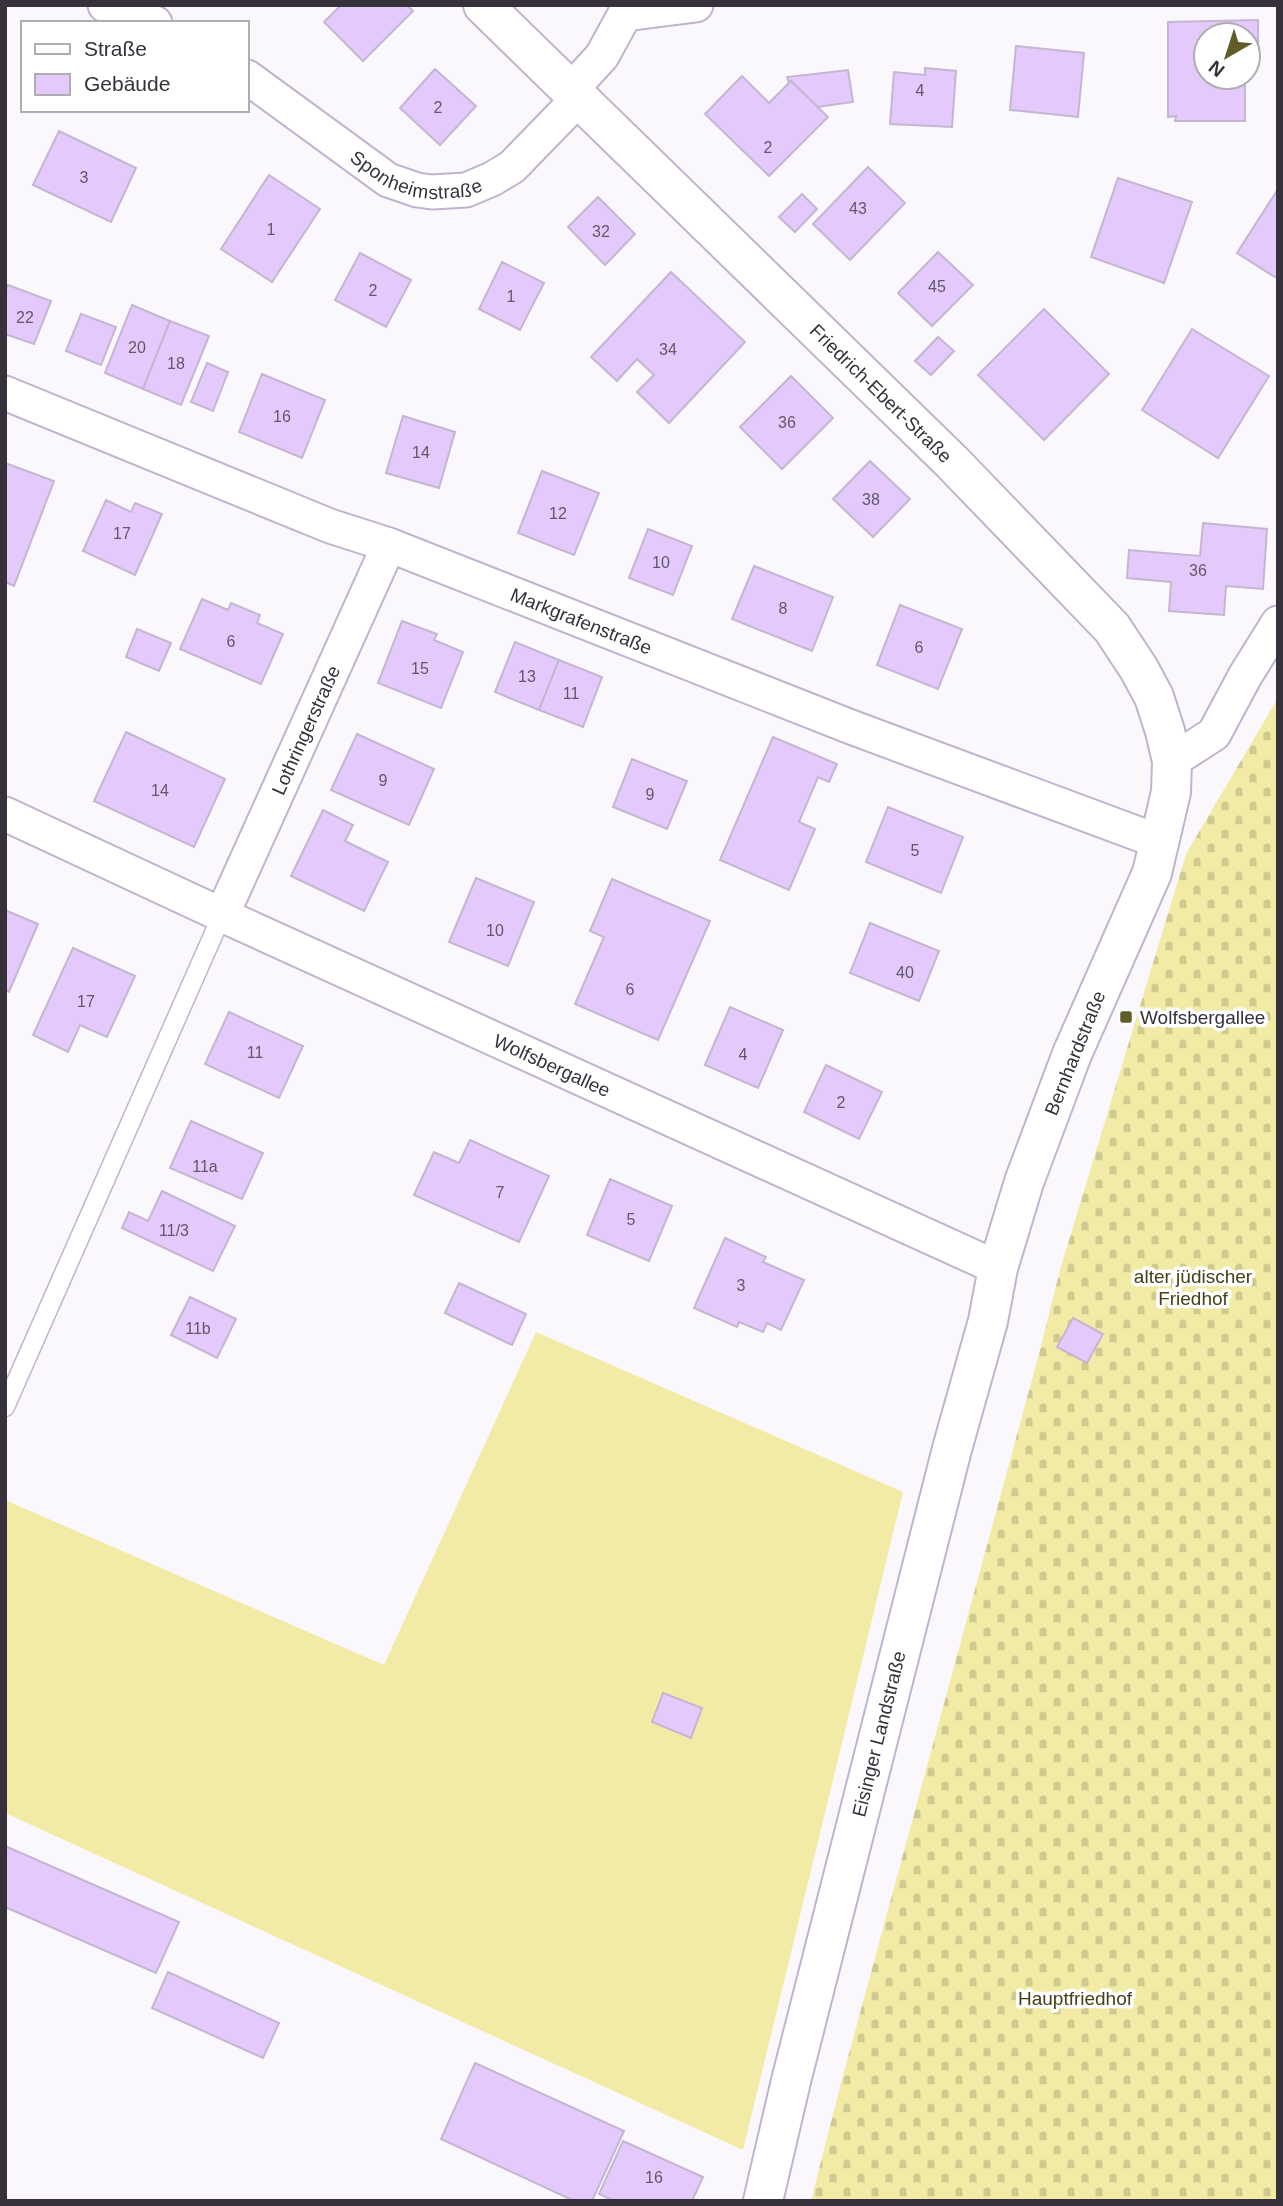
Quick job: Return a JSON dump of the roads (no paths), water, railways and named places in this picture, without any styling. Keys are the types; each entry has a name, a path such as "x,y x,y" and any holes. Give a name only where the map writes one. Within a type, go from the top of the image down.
{"main road":[{"name":"Friedrich-Ebert-Straße","path":"483,5 952,462 1112,628 1154,697 1165,731 1171,761 1171,792 1160,842"},
{"name":"Bernhardstraße","path":"998,1268 1024,1182 1072,1054 1153,873 1160,842"},
{"name":"Eisinger Landstraße","path":"764,2201 951,1449 988,1321 998,1268"}],"street":[{"path":"105,5 149,21"},
{"path":"627,10 696,5"},
{"name":"Sponheimstraße","path":"248,78 388,180 418,190 446,193 466,190 481,185 512,167 575,94 602,55 627,10"},
{"name":"Markgrafenstraße","path":"5,393 330,526 389,545 838,722 1160,842"},
{"name":"Lothringerstraße","path":"222,915 389,545"},
{"path":"1171,761 1214,734 1278,622"},
{"name":"Wolfsbergallee","path":"5,814 998,1268"}],"lane":[{"path":"5,1408 222,915"}],"place":[{"name":"Wolfsbergallee","path":"1126,1017"}],"park label":[{"name":"alter jüdischer Friedhof","path":"1193,1287"},
{"name":"Hauptfriedhof","path":"1075,1998"}]}
